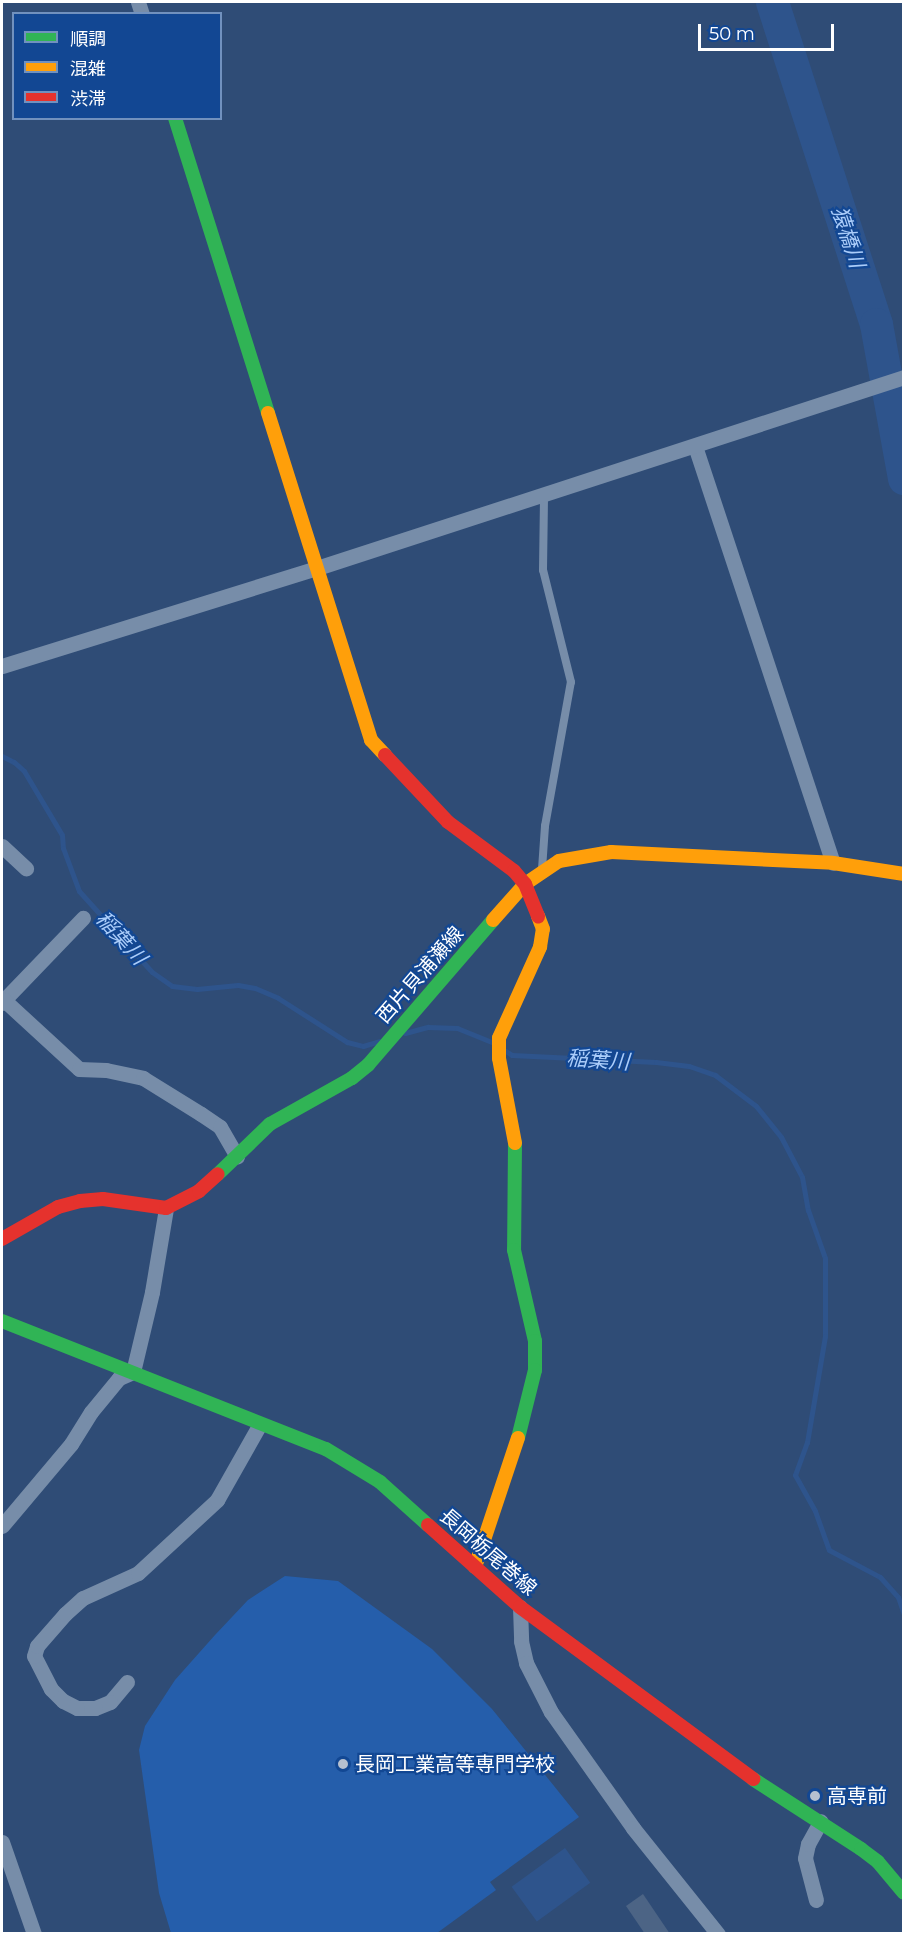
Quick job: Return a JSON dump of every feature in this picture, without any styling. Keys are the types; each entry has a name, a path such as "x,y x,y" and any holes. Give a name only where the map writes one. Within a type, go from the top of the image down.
{"main road":[{"path":"176,120 371,740 448,822 514,871 525,884 540,917 542,938 540,947 499,1038 499,1058 511,1113 516,1155 514,1250 532,1324 535,1370 517,1441 475,1566"},
{"name":"西片貝浦瀬線","path":"166,1208 200,1191 270,1124 352,1078 368,1065 525,884 542,870 575,856 611,852 833,863 903,874"},
{"path":"2,1239 58,1207 80,1201 103,1199 166,1208"},
{"name":"長岡栃尾巻線","path":"2,1321 326,1449 355,1466 380,1482 520,1607 766,1789 821,1821 878,1862 903,1893"}],"street":[{"path":"2,666 317,568 903,377"},
{"path":"695,446 833,863"},
{"path":"2,846 26,868"},
{"path":"83,918 3,1001 79,1069 106,1070 143,1078 220,1127 237,1156"},
{"path":"2,1526 57,1462 91,1412 119,1378 133,1372 152,1292 166,1208"},
{"path":"127,1682 110,1702 94,1708 77,1708 63,1701 51,1689 34,1656 37,1646 65,1614 83,1598 138,1573 217,1500 260,1424"},
{"path":"520,1607 521,1641 526,1663 551,1713 633,1828 718,1934"},
{"path":"816,1899 805,1858 808,1844 821,1821"},
{"path":"2,1842 34,1934"}],"lane":[{"path":"542,870 545,826 571,682 543,570 544,494"}],"shaded area":[{"name":"長岡工業高等専門学校","path":"285,1576 338,1581 432,1649 492,1709 579,1817 490,1882 496,1890 437,1933 171,1933 159,1893 139,1750 145,1726 175,1680 215,1635 248,1600"},
{"path":"565,1848 590,1883 537,1922 512,1887"}],"building":[{"path":"643,1894 670,1934 645,1934 626,1906"}],"waterway":[{"name":"猿橋川","path":"772,2 876,324 904,478"},
{"name":"稲葉川","path":"2,756 14,762 24,771 62,835 63,848 79,891 152,972 172,986 197,989 238,985 255,988 278,998 347,1042 363,1046 379,1041"},
{"name":"稲葉川","path":"405,1033 428,1027 457,1028 494,1043"},
{"name":"稲葉川","path":"504,1050 512,1055 656,1062 689,1066 715,1075 756,1106 781,1137 802,1177 808,1210 825,1258 825,1336 807,1442 795,1475 815,1511 829,1550 880,1577 898,1597 904,1614"}],"traffic: fast":[{"path":"176,120 268,413"},
{"path":"218,1174 270,1124 352,1078 368,1065 493,920"},
{"path":"515,1143 514,1250 535,1341 535,1370 518,1438"},
{"path":"2,1321 326,1449 380,1482 428,1525"},
{"path":"753,1779 861,1849 878,1862 904,1893"}],"traffic: slow":[{"path":"268,413 371,740 385,755"},
{"path":"493,920 525,884 559,861 611,852 833,863 904,874"},
{"path":"515,1143 499,1058 499,1038 540,947 543,929 538,916"},
{"path":"475,1567 518,1438"}],"traffic: jam":[{"path":"385,755 448,822 514,871 525,884 538,916"},
{"path":"2,1239 58,1207 80,1201 103,1199 166,1208 199,1191 218,1174"},
{"path":"428,1525 520,1607 753,1779"}],"place":[{"name":"長岡工業高等専門学校","path":"343,1764"},
{"name":"高専前","path":"815,1796"}]}
